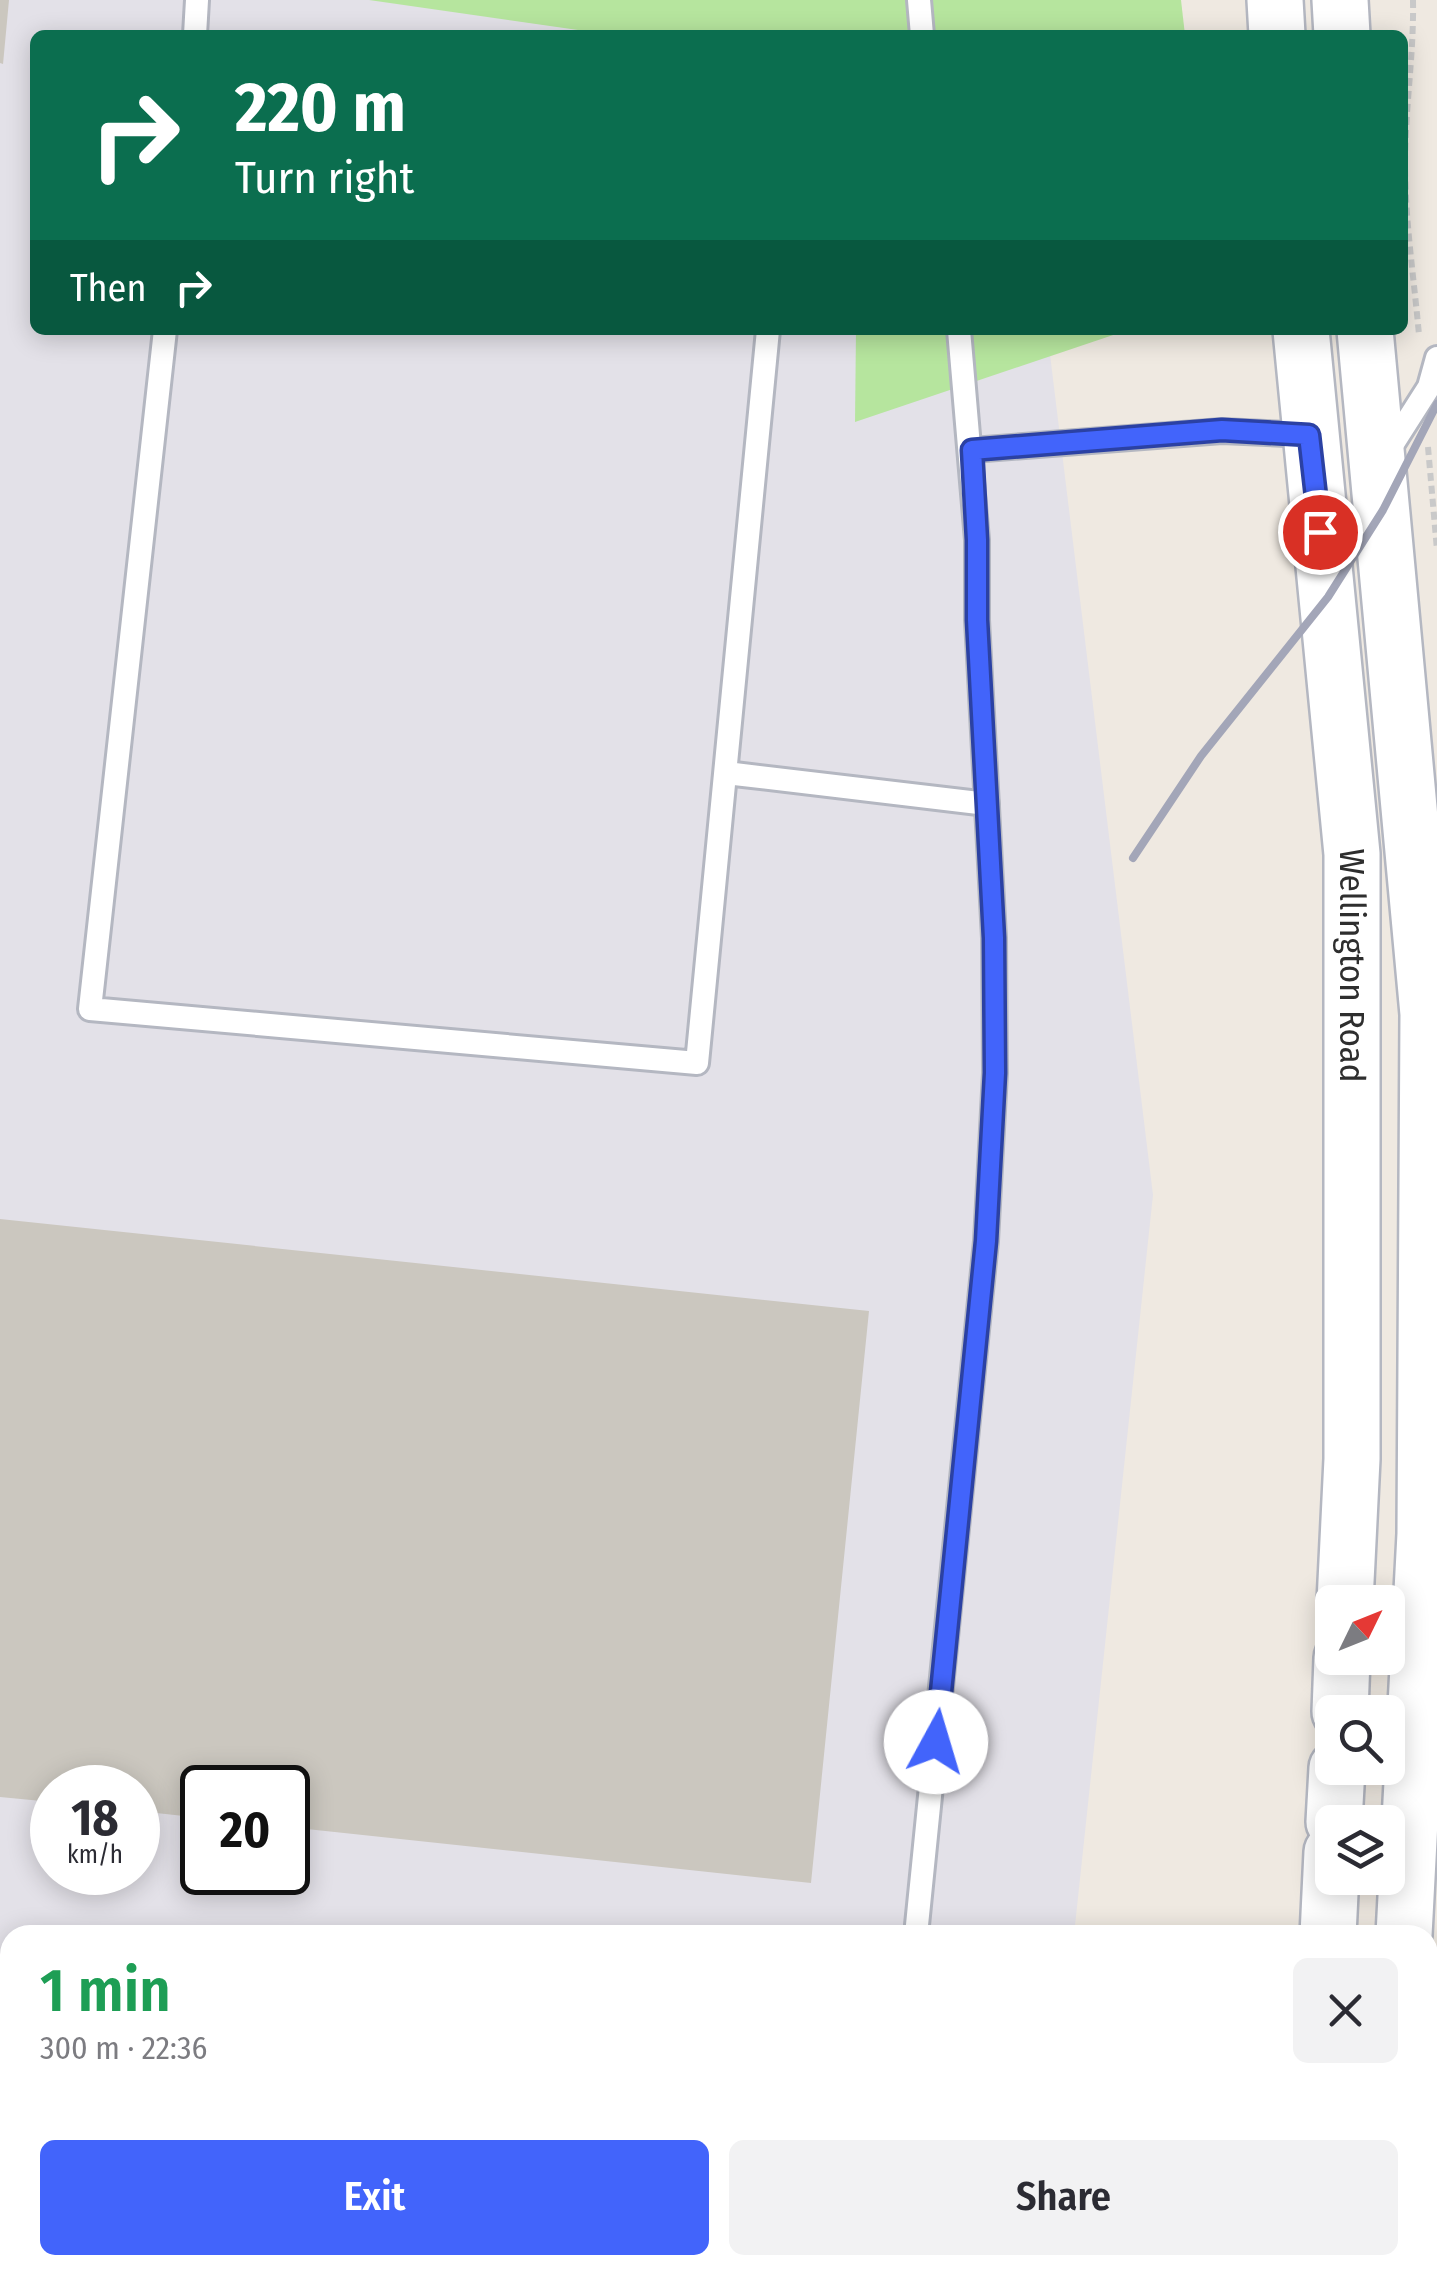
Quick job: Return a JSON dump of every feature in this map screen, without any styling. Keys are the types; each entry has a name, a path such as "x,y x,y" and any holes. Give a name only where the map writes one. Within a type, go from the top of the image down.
{"main road":[{"path":"1274,0 1277,30"},
{"path":"1340,0 1342,30"},
{"name":"Wellington Road","path":"1301,335 1352,854 1352,1459 1346,1585"},
{"name":"Wellington Road","path":"1366,335 1428,1014 1425,1534 1405,1925"},
{"path":"1328,1925 1330,1895"}],"lane":[{"path":"195,30 197,0"},
{"path":"919,0 922,30"},
{"path":"164,335 90,1009 698,1063 768,335"},
{"path":"917,1925 986,1241 995,1073 994,938 972,450 960,335"},
{"path":"1378,467 1424,395 1437,358"},
{"path":"972,450 1222,430 1309,435"},
{"path":"726,773 987,804"}],"path":[{"path":"1408,98 1414,41 1412,0"},
{"path":"1408,206 1437,550"}],"shaded area":[{"path":"0,0 1007,0 1010,30 30,30 30,335 1048,335 1153,1195 1075,1925 0,1925"}],"green space":[{"path":"369,0 1181,0 1184,30 578,30"},
{"path":"856,335 1113,335 855,422"}],"building":[{"path":"0,0 9,0 3,64 0,63"},
{"path":"0,1219 869,1311 811,1883 310,1829 310,1765 180,1765 180,1816 160,1813 160,1765 30,1765 30,1800 0,1797"}],"railway":[{"path":"1133,858 1201,756 1328,597 1383,510 1437,404"}],"route":[{"path":"936,1742 986,1241 995,1073 994,938 972,450 1222,430 1309,435 1320,532"}]}
